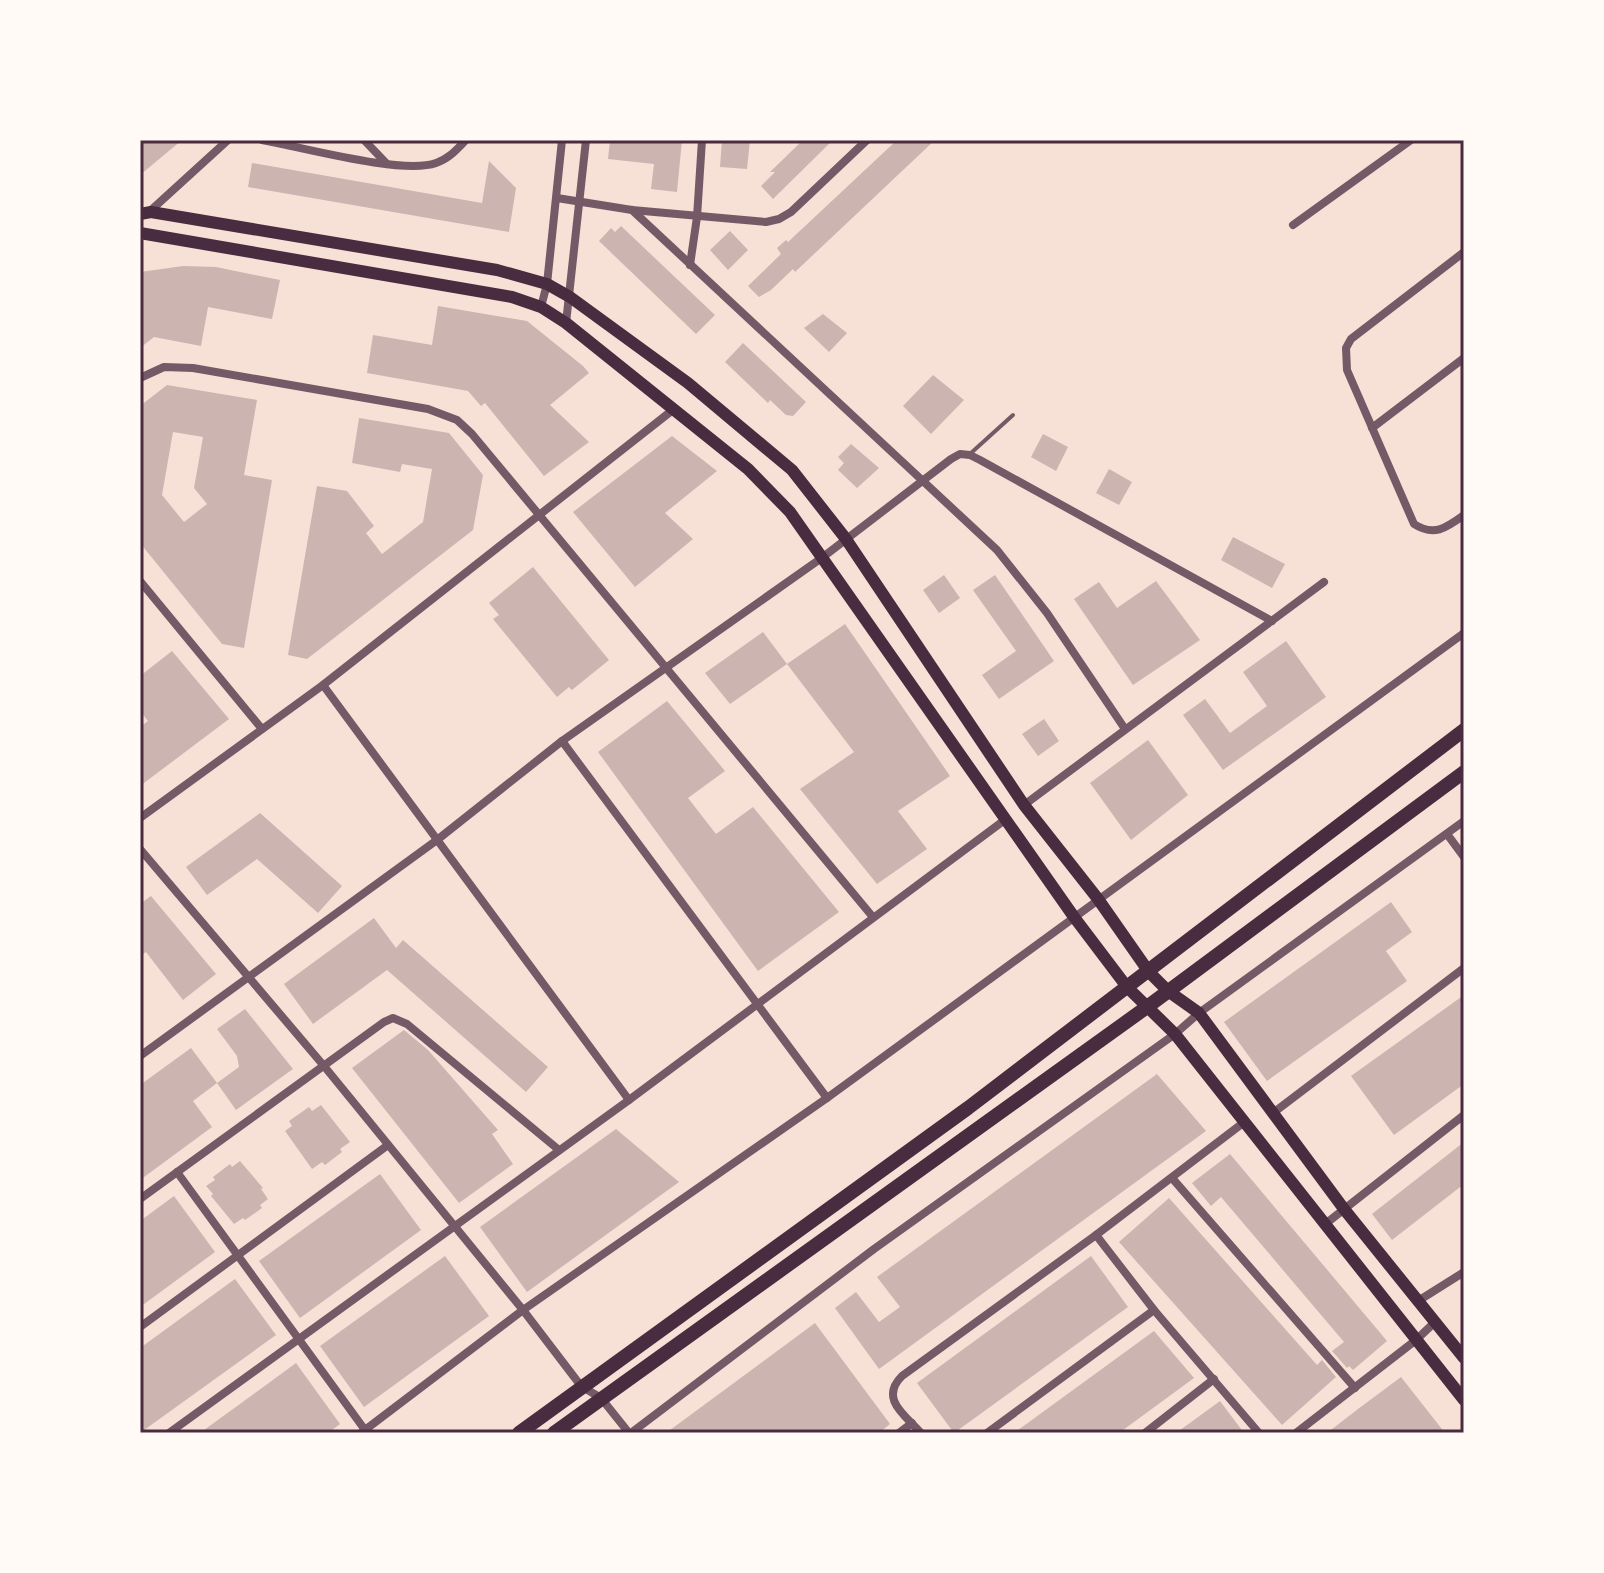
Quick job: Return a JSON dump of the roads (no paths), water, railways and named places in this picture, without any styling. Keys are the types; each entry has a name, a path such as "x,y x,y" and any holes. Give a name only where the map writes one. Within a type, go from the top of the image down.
{"highway":[{"path":"519,1433 968,1108 1464,730"},
{"path":"554,1433 1147,1007 1464,772"}],"main road":[{"path":"144,214 497,270 547,284 570,297 688,383 767,447 792,470 846,539 1024,805 1098,899 1149,972 1168,991 1199,1013 1344,1209 1464,1358"},
{"path":"140,233 512,297 541,307 566,323 770,489 823,557 1074,917 1127,987 1175,1034 1464,1400"}],"street":[{"path":"144,214 228,140"},
{"path":"262,140 387,164 423,167 447,159 466,140"},
{"path":"364,140 387,164"},
{"path":"541,307 547,284 562,140"},
{"path":"566,323 586,140"},
{"path":"690,265 702,140"},
{"path":"557,198 697,217 750,222 779,219 791,212 856,144 867,140"},
{"path":"1293,225 1411,140"},
{"path":"632,210 997,550 1021,578 1125,729"},
{"path":"1464,252 1360,331 1346,348 1347,370 1414,524 1424,531 1436,532 1464,515"},
{"path":"1372,428 1464,358"},
{"path":"140,378 164,367 193,368 443,413 457,420 539,514 872,916"},
{"path":"140,818 323,685 674,409"},
{"path":"140,1056 437,840 562,741 823,557 960,454 970,455 1272,621"},
{"path":"140,581 262,729"},
{"path":"1024,805 1324,582"},
{"path":"177,1172 363,1432 523,1310 827,1098 1464,633"},
{"path":"323,685 629,1100"},
{"path":"562,741 827,1098"},
{"path":"169,1433 629,1100 1006,819"},
{"path":"140,849 324,1066 581,1386 601,1398 630,1433 874,1249 1175,1034 1199,1013 1464,821"},
{"path":"1447,834 1464,857"},
{"path":"1273,1113 1464,968"},
{"path":"140,1199 384,1022 397,1019 559,1150"},
{"path":"1324,1225 1464,1115"},
{"path":"921,1433 894,1402 892,1389 896,1382 1243,1123"},
{"path":"140,1327 388,1145"},
{"path":"1172,1178 1355,1388"},
{"path":"1096,1235 1154,1310 1259,1433"},
{"path":"1418,1301 1464,1272"},
{"path":"987,1433 1154,1310"},
{"path":"1296,1433 1435,1322"},
{"path":"1145,1433 1214,1379"},
{"path":"899,1433 912,1423"}],"lane":[{"path":"970,455 1013,415"}]}
